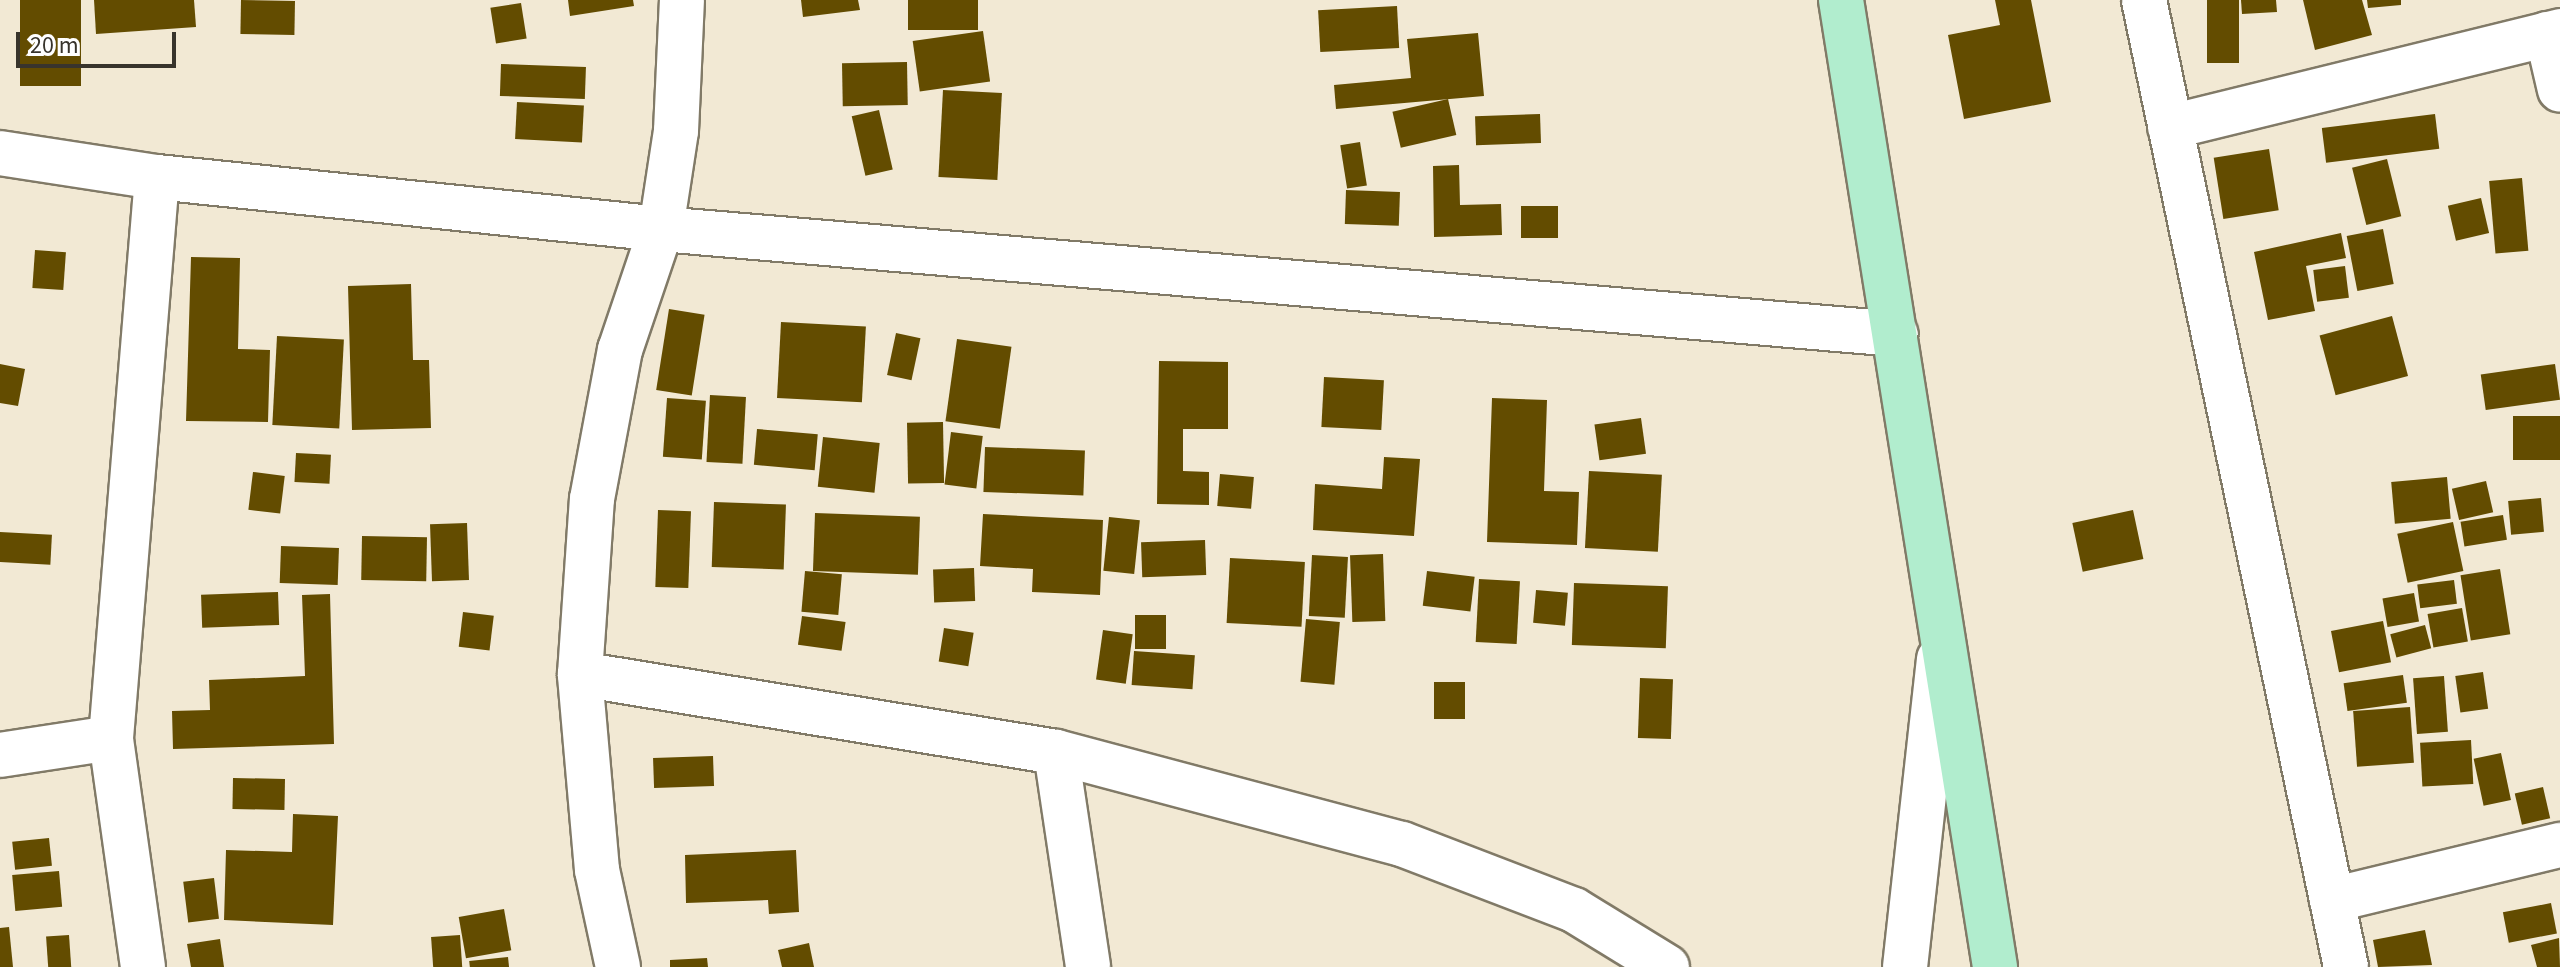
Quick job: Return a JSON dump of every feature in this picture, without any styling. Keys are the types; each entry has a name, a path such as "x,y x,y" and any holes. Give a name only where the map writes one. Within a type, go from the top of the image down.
{"main road":[{"path":"1841,0 1995,967"}],"street":[{"path":"618,967 597,870 580,674 592,499 620,350 661,229 676,131 682,0"},
{"path":"2144,0 2346,967"},
{"path":"2170,127 2553,32 2560,90"},
{"path":"0,153 157,177 661,229 1896,334"},
{"path":"143,967 111,738 157,177"},
{"path":"1905,967 1942,634"},
{"path":"580,674 1056,752 1402,844 1487,873 1574,910 1667,967"},
{"path":"0,755 111,738"},
{"path":"1056,752 1088,967"},
{"path":"2332,900 2560,845"}],"building":[{"path":"20,0 81,0 81,86 20,86"},
{"path":"94,0 194,0 196,27 96,34"},
{"path":"241,0 295,1 294,35 240,34"},
{"path":"568,0 633,0 634,6 570,16"},
{"path":"801,0 858,0 860,10 803,17"},
{"path":"908,0 978,0 978,30 908,30"},
{"path":"1995,0 2031,0 2051,102 1964,119 1948,35 2000,25"},
{"path":"2207,0 2239,0 2239,63 2207,63"},
{"path":"2241,0 2276,0 2277,12 2242,14"},
{"path":"2303,0 2362,0 2372,35 2315,50"},
{"path":"2367,0 2401,0 2401,5 2368,8"},
{"path":"521,3 527,39 496,43 490,8"},
{"path":"1397,6 1399,48 1320,52 1318,10"},
{"path":"983,31 990,82 920,91 913,41"},
{"path":"1478,33 1484,96 1336,109 1334,85 1411,78 1407,39"},
{"path":"907,62 908,105 843,106 842,63"},
{"path":"501,64 586,67 585,99 500,96"},
{"path":"943,90 1002,93 997,180 938,177"},
{"path":"1448,99 1456,135 1401,148 1392,112"},
{"path":"517,102 584,106 582,142 515,139"},
{"path":"879,110 893,169 865,176 852,116"},
{"path":"1540,114 1541,143 1476,145 1475,116"},
{"path":"2435,114 2439,149 2326,163 2322,128"},
{"path":"1360,142 1367,185 1347,189 1340,145"},
{"path":"2269,149 2279,210 2223,219 2214,158"},
{"path":"2387,159 2401,216 2366,225 2352,168"},
{"path":"1459,165 1460,205 1501,204 1502,235 1434,237 1433,166"},
{"path":"2522,178 2528,251 2495,254 2489,181"},
{"path":"1346,190 1400,192 1399,226 1345,224"},
{"path":"2481,198 2489,233 2456,241 2448,206"},
{"path":"1521,206 1558,206 1558,238 1521,238"},
{"path":"2383,229 2394,284 2357,291 2347,236"},
{"path":"2341,233 2346,258 2306,266 2315,311 2268,320 2254,252"},
{"path":"35,250 66,252 63,290 32,288"},
{"path":"191,257 240,258 238,349 270,350 268,422 186,421"},
{"path":"2345,266 2349,298 2317,302 2313,270"},
{"path":"411,284 413,360 429,360 431,428 352,430 348,286"},
{"path":"669,309 705,315 692,396 656,390"},
{"path":"2392,316 2408,376 2336,395 2320,335"},
{"path":"781,322 866,326 862,402 777,398"},
{"path":"896,333 920,338 912,380 887,375"},
{"path":"277,336 344,340 339,428 272,425"},
{"path":"957,339 1011,347 1000,429 945,421"},
{"path":"1159,361 1228,362 1228,429 1183,429 1183,471 1209,472 1209,505 1157,504"},
{"path":"0,364 25,369 18,406 0,403"},
{"path":"2555,364 2560,400 2486,410 2481,374"},
{"path":"1324,377 1384,380 1381,430 1321,427"},
{"path":"710,395 746,397 742,464 706,462"},
{"path":"667,398 706,401 702,460 663,457"},
{"path":"1492,398 1547,400 1544,491 1579,492 1577,545 1487,542"},
{"path":"2513,416 2560,416 2560,460 2513,460"},
{"path":"1641,418 1646,454 1599,460 1594,425"},
{"path":"943,422 944,483 908,484 907,423"},
{"path":"757,429 818,434 815,470 754,465"},
{"path":"951,432 983,436 976,489 945,485"},
{"path":"823,437 880,443 874,493 818,487"},
{"path":"985,447 1085,450 1083,495 983,492"},
{"path":"296,453 331,455 329,484 294,482"},
{"path":"1384,457 1420,459 1414,536 1313,530 1315,484 1382,489"},
{"path":"1589,471 1662,475 1658,552 1585,548"},
{"path":"253,472 285,476 280,514 248,510"},
{"path":"1220,474 1254,477 1251,509 1217,506"},
{"path":"2447,477 2451,519 2395,524 2391,482"},
{"path":"2486,481 2493,512 2459,520 2452,489"},
{"path":"2541,498 2544,532 2511,535 2508,501"},
{"path":"714,502 786,505 784,569 712,567"},
{"path":"658,510 691,511 688,588 655,587"},
{"path":"2133,510 2143,559 2083,572 2072,523"},
{"path":"815,513 920,517 918,575 813,571"},
{"path":"983,514 1103,520 1100,595 1032,592 1033,569 980,566"},
{"path":"2503,515 2507,540 2464,546 2461,522"},
{"path":"1109,517 1140,520 1134,574 1103,571"},
{"path":"2453,522 2463,571 2408,583 2397,534"},
{"path":"467,523 469,580 432,581 430,524"},
{"path":"0,532 52,535 50,565 0,562"},
{"path":"362,536 427,537 426,581 361,580"},
{"path":"1205,540 1206,575 1142,577 1141,542"},
{"path":"281,546 339,548 338,585 280,583"},
{"path":"1383,554 1385,621 1352,622 1350,555"},
{"path":"1312,555 1348,557 1345,618 1309,616"},
{"path":"1230,558 1305,562 1301,627 1227,623"},
{"path":"974,568 975,601 934,602 933,569"},
{"path":"2500,569 2510,634 2471,640 2460,575"},
{"path":"805,571 842,574 838,615 801,612"},
{"path":"1427,571 1475,577 1470,612 1423,606"},
{"path":"1479,579 1520,581 1517,644 1476,642"},
{"path":"2454,580 2457,604 2420,608 2417,585"},
{"path":"1574,583 1668,586 1666,648 1572,645"},
{"path":"1536,590 1568,593 1565,626 1533,623"},
{"path":"278,592 279,625 202,628 201,595"},
{"path":"2414,593 2419,622 2388,627 2382,599"},
{"path":"330,594 334,744 173,749 172,711 210,710 209,680 305,676 302,595"},
{"path":"2462,608 2468,641 2433,648 2428,614"},
{"path":"463,612 494,616 490,651 459,647"},
{"path":"1135,615 1166,615 1166,649 1135,649"},
{"path":"802,616 846,622 842,651 798,645"},
{"path":"1306,619 1340,622 1334,685 1301,682"},
{"path":"2383,621 2391,662 2339,672 2331,631"},
{"path":"2425,625 2431,648 2396,657 2390,634"},
{"path":"944,628 974,633 968,666 939,662"},
{"path":"1103,630 1133,634 1126,684 1096,680"},
{"path":"1134,651 1195,655 1192,689 1132,685"},
{"path":"2483,672 2488,709 2460,713 2455,676"},
{"path":"2403,675 2407,703 2347,711 2344,683"},
{"path":"2444,676 2448,732 2417,734 2413,678"},
{"path":"1640,678 1673,679 1671,739 1638,738"},
{"path":"1434,682 1465,682 1465,719 1434,719"},
{"path":"2410,707 2414,763 2357,767 2353,711"},
{"path":"2471,740 2473,784 2422,787 2420,743"},
{"path":"2501,753 2511,800 2484,806 2474,759"},
{"path":"713,756 714,786 654,788 653,758"},
{"path":"233,778 285,779 284,810 232,809"},
{"path":"2543,787 2550,818 2522,825 2515,794"},
{"path":"293,814 338,816 333,925 224,920 226,850 292,852"},
{"path":"49,838 52,866 15,870 12,842"},
{"path":"796,850 799,912 769,914 768,900 686,903 685,855"},
{"path":"59,871 62,907 15,911 12,875"},
{"path":"214,878 219,919 188,922 183,882"},
{"path":"2551,903 2557,933 2509,943 2503,912"},
{"path":"504,909 511,950 466,958 459,917"},
{"path":"9,927 13,967 0,967 0,928"},
{"path":"2425,930 2432,965 2378,967 2373,940"},
{"path":"69,935 71,967 48,967 46,937"},
{"path":"460,935 462,967 433,967 431,937"},
{"path":"2559,938 2560,967 2537,967 2531,945"},
{"path":"220,939 224,967 191,967 187,944"},
{"path":"809,943 814,967 782,967 778,950"},
{"path":"508,957 509,967 470,967 469,961"},
{"path":"707,958 708,967 670,967 670,960"}]}
